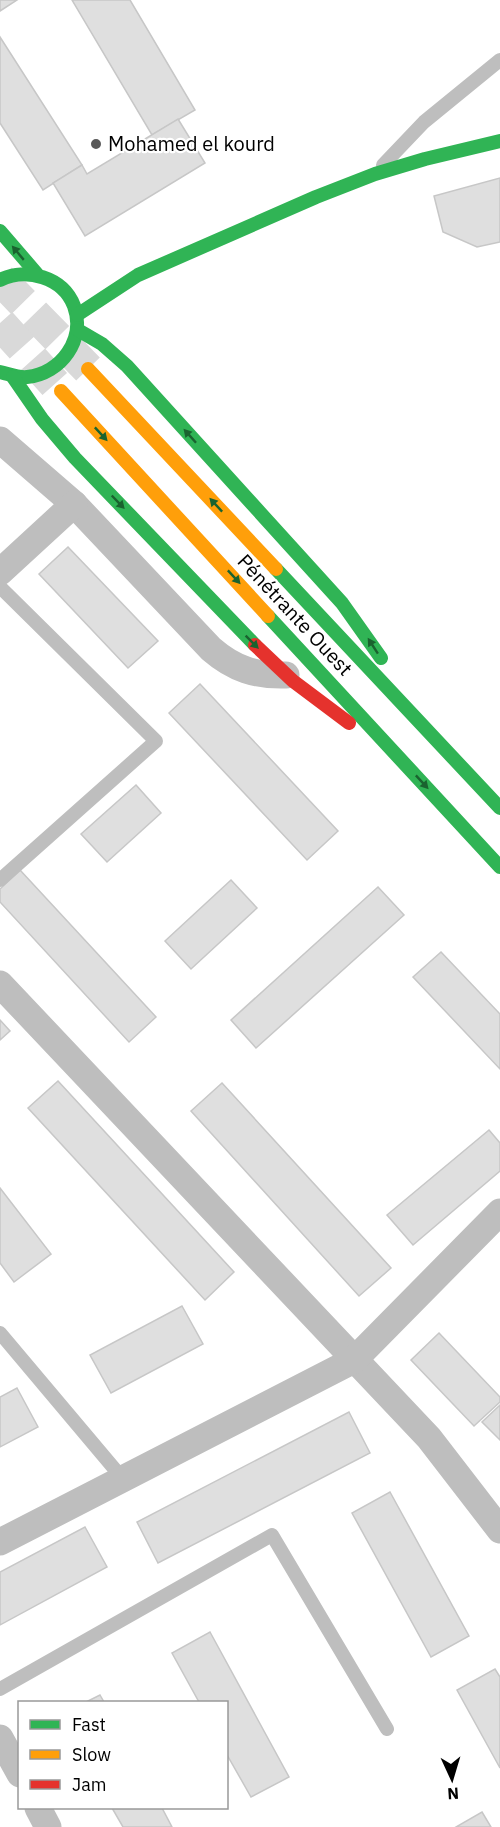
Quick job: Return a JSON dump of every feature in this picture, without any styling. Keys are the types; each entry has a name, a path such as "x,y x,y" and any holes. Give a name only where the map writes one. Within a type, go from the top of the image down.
{"main road":[{"path":"76,315 138,274 316,197 375,174 424,159 500,141"},
{"path":"0,231 37,274"},
{"path":"0,280 22,273 73,281"},
{"path":"106,280 138,274"},
{"path":"6,374 28,378 42,375 56,368 67,357 74,344 78,330 72,301 51,279"},
{"path":"78,330 102,344 127,366 342,603 383,660 412,715"},
{"name":"Pénétrante Ouest","path":"88,369 500,808"},
{"path":"6,374 53,433 252,642 286,675 338,715 396,754"},
{"name":"Pénétrante Ouest","path":"61,391 500,867"}],"street":[{"path":"0,440 74,504 223,660 253,674 286,675"},
{"path":"0,572 74,504"},
{"path":"0,984 429,1438 500,1530"},
{"path":"0,1542 354,1360 500,1212"},
{"path":"0,1738 18,1770"},
{"path":"39,1809 48,1827"}],"lane":[{"path":"375,174 424,122 500,60"},
{"path":"0,587 156,741 0,880"},
{"path":"0,1333 123,1479"},
{"path":"0,1689 272,1535 387,1729"}],"building":[{"path":"0,0 17,0 0,11"},
{"path":"72,0 130,0 195,110 152,135"},
{"path":"0,37 82,165 43,190 0,123"},
{"path":"178,119 205,163 85,236 53,183 82,165 87,174"},
{"path":"500,178 500,242 477,247 443,232 434,196"},
{"path":"68,547 158,641 128,668 39,574"},
{"path":"200,684 338,831 307,860 169,713"},
{"path":"136,785 161,813 107,862 81,834"},
{"path":"20,870 156,1017 129,1042 0,902 0,889"},
{"path":"231,880 257,908 191,969 165,941"},
{"path":"378,887 404,915 256,1048 231,1020"},
{"path":"441,952 500,1014 500,1069 413,977"},
{"path":"0,1020 10,1031 0,1040"},
{"path":"58,1081 234,1272 205,1300 28,1108"},
{"path":"222,1083 391,1268 359,1296 191,1111"},
{"path":"489,1130 500,1143 500,1171 413,1245 387,1215"},
{"path":"0,1188 51,1254 14,1282 0,1263"},
{"path":"182,1306 203,1344 111,1393 90,1355"},
{"path":"439,1333 500,1397 500,1402 474,1426 411,1360"},
{"path":"17,1388 38,1427 0,1447 0,1397"},
{"path":"500,1405 500,1440 482,1422"},
{"path":"349,1412 370,1453 158,1563 137,1522"},
{"path":"390,1492 469,1636 431,1657 352,1513"},
{"path":"85,1527 107,1567 0,1625 0,1572"},
{"path":"210,1632 289,1777 251,1797 228,1757 228,1701 198,1701 172,1653"},
{"path":"495,1669 500,1677 500,1768 457,1690"},
{"path":"100,1695 103,1701 88,1701"},
{"path":"113,1809 163,1809 172,1827 123,1827"},
{"path":"482,1812 491,1827 456,1827"}],"tunnel":[{"path":"0,279 88,369"},
{"path":"0,323 61,391"}],"traffic: fast":[{"path":"77,315 138,275 316,197 375,174 500,141"},
{"path":"0,231 37,274"},
{"path":"0,280 21,274 43,277 53,282 69,296 77,318 73,342 68,353 60,362 50,369 27,377 0,372"},
{"path":"78,330 102,344 127,366 342,603 381,658"},
{"path":"13,377 42,419 75,458 255,645"},
{"path":"276,569 500,808"},
{"path":"268,616 500,867"}],"traffic: slow":[{"path":"88,369 276,569"},
{"path":"61,391 268,616"}],"traffic: jam":[{"path":"255,645 293,681 349,723"}],"place":[{"name":"Mohamed el kourd","path":"96,144"}]}
